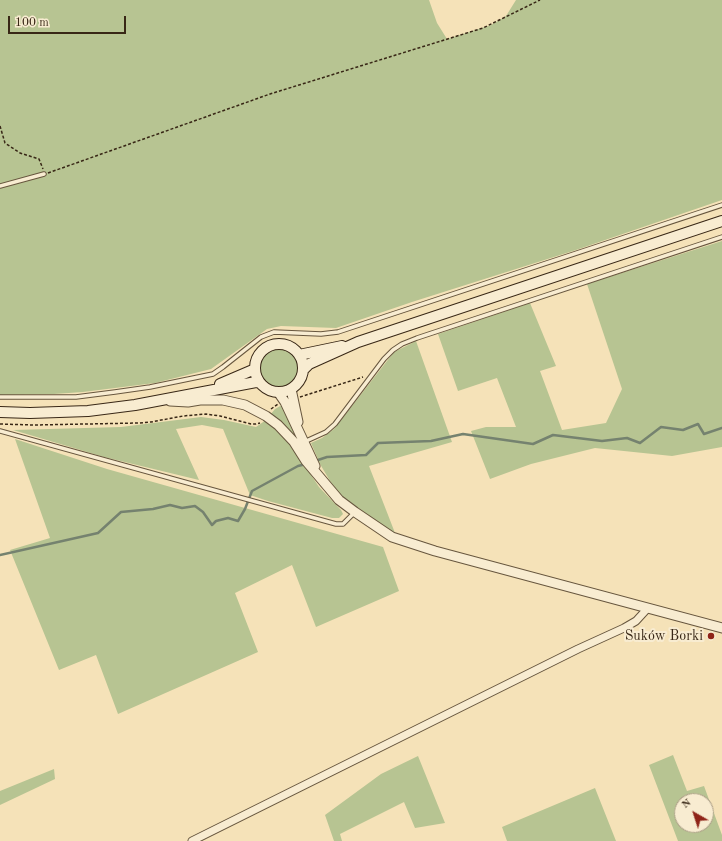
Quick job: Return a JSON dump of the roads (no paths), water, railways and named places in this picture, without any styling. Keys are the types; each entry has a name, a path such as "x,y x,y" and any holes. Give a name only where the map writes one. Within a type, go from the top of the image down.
{"main road":[{"path":"303,370 309,364 358,342 722,221"},
{"path":"299,355 358,342"},
{"path":"277,345 287,346 292,348 299,355 303,365 303,370 300,381 292,389 278,392 268,390 260,383 255,369 255,364 259,355 267,348 277,345"},
{"path":"198,393 255,369"},
{"path":"0,412 30,413 88,410 161,400 256,382 260,383"}],"street":[{"path":"292,389 299,430"},
{"path":"278,392 286,402 304,442 311,462"},
{"path":"161,400 188,402 200,400 223,400 245,405 266,416 278,425 294,442 339,500 385,533 429,549 722,628"},
{"path":"192,841 624,628 636,621 647,609"}],"lane":[{"path":"0,186 44,174"},
{"path":"0,398 76,397 150,387 213,374 261,337 274,332 321,334 338,332 722,205"},
{"path":"304,442 326,432 335,424 369,378 393,350 417,338 722,237"},
{"path":"0,431 336,524 342,524 355,512"}],"waterway":[{"path":"315,461 327,457 366,455 378,443 431,441 463,434 533,444 553,435 602,441 627,438 640,443 661,427 683,430 698,424 704,434 722,428"},
{"path":"0,555 98,533 121,512 153,509 170,505 182,508 195,506 203,512 212,525 216,521 228,518 238,521 245,509 252,491 298,466 306,464"}],"place":[{"name":"Suków Borki","path":"711,636"}]}
